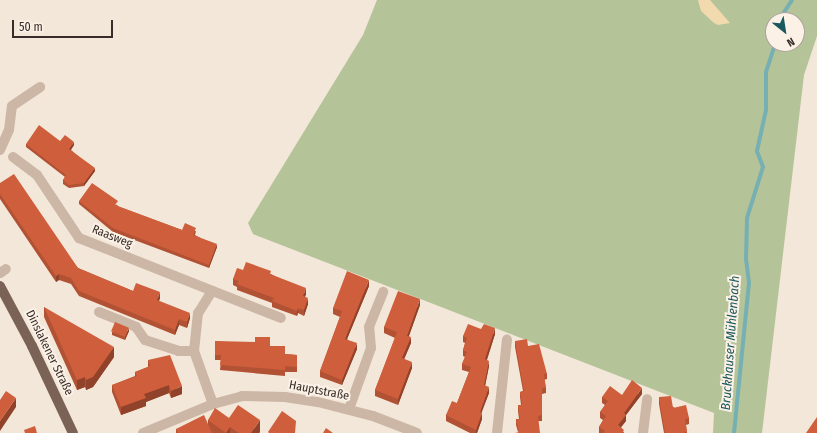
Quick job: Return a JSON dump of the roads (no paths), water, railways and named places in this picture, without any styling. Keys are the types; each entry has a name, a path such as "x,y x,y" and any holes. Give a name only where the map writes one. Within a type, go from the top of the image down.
{"main road":[{"name":"Dinslakener Straße","path":"0,286 32,346 73,433"}],"street":[{"path":"0,150 9,130 12,106 40,87"},
{"name":"Raasweg","path":"13,157 37,176 79,238 281,318"},
{"path":"212,291 197,318 194,350 213,404"},
{"path":"349,409 371,348 369,327 384,292"},
{"path":"99,312 136,327 145,340 178,352 194,350"},
{"path":"497,433 507,340"},
{"name":"Hauptstraße","path":"144,433 213,404 242,396 285,397 349,409 417,433"},
{"path":"643,433 647,399"}],"waterway":[{"name":"Bruckhauser Mühlenbach","path":"784,12 792,0"},
{"name":"Bruckhauser Mühlenbach","path":"734,433 749,283 746,260 747,218 763,167 757,151 766,110 766,72 772,52"}]}
